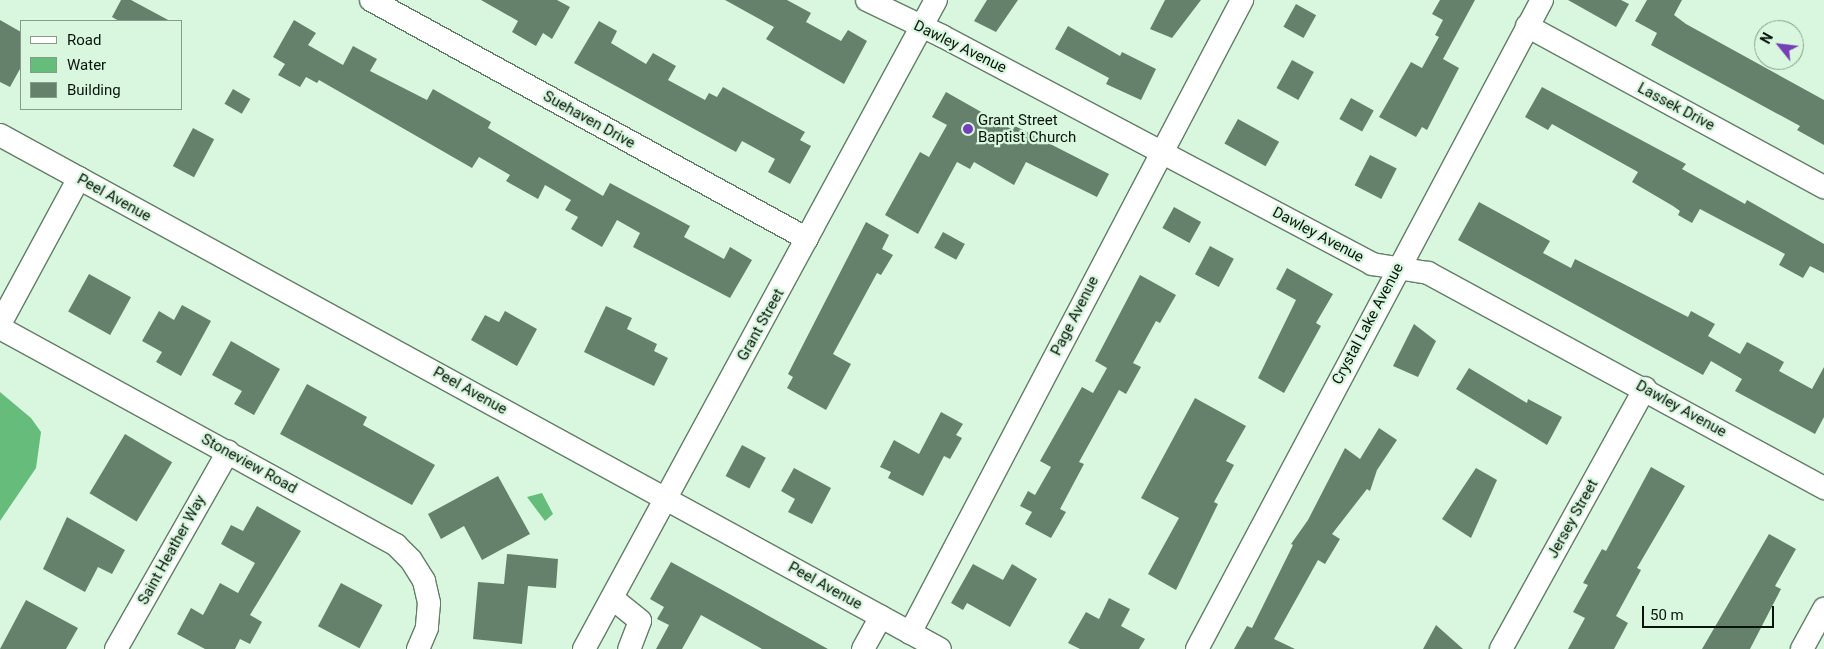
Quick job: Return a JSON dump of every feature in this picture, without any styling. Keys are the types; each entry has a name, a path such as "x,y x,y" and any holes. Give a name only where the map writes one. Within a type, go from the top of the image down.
{"street":[{"name":"Suehaven Drive","path":"371,0 807,239"},
{"name":"Dawley Avenue","path":"867,0 1161,152 1372,264 1428,273 1645,388 1824,488"},
{"name":"Grant Street","path":"584,649 936,0"},
{"name":"Page Avenue","path":"910,633 1242,0"},
{"name":"Crystal Lake Avenue","path":"1197,649 1542,0"},
{"name":"Lassek Drive","path":"1527,26 1824,187"},
{"name":"Peel Avenue","path":"0,135 940,649"},
{"name":"Stoneview Road","path":"79,178 0,326 375,532 411,560 424,581 429,603 426,628 418,649"},
{"name":"Jersey Street","path":"1501,649 1645,388"},
{"name":"Saint Heather Way","path":"116,649 228,452"},
{"path":"612,598 640,621 641,626 629,649"},
{"path":"1802,649 1824,609"},
{"path":"863,649 881,617"}],"water":[{"path":"0,392 31,418 41,432 36,468 0,521"},
{"path":"542,493 553,514 545,521 527,497"}],"building":[{"path":"121,0 131,0 168,20 117,20 112,17"},
{"path":"481,0 557,0 570,7 552,39 543,33 536,46 512,32 518,21"},
{"path":"725,0 787,0 811,13 806,22 841,41 848,30 867,41 844,84 766,39 774,27"},
{"path":"987,0 1018,0 996,32 974,21"},
{"path":"1165,0 1201,0 1172,38 1150,29"},
{"path":"1440,0 1475,0 1443,59 1459,68 1427,130 1422,127 1416,137 1379,117 1411,62 1422,68 1439,37 1435,35 1443,20 1432,14"},
{"path":"1568,0 1621,0 1629,4 1616,27"},
{"path":"1647,0 1682,0 1674,15 1686,24 1754,61 1754,70 1770,70 1824,100 1824,145 1797,130 1800,126 1651,45 1657,33 1635,21"},
{"path":"1296,4 1316,15 1304,38 1283,27"},
{"path":"0,20 20,31 20,69 10,87 0,82"},
{"path":"294,20 316,33 308,45 343,65 353,46 377,59 370,71 427,100 433,89 491,122 488,128 603,196 610,183 690,226 684,237 724,259 730,247 752,260 730,298 633,247 640,233 617,220 602,247 571,229 578,217 565,210 571,200 545,185 538,199 506,181 510,175 479,157 472,168 319,80 317,83 306,77 300,87 278,75 285,64 273,57"},
{"path":"599,21 617,31 611,43 646,64 653,53 676,66 668,80 705,100 709,93 717,97 723,87 805,132 800,140 811,146 790,184 768,172 775,159 742,141 736,152 574,63"},
{"path":"1068,26 1120,56 1122,52 1156,69 1141,100 1106,84 1109,78 1055,49"},
{"path":"1292,60 1314,72 1298,100 1276,88"},
{"path":"1542,87 1686,164 1682,169 1745,204 1747,200 1824,244 1824,273 1810,266 1803,278 1779,265 1785,254 1700,209 1692,223 1678,215 1680,211 1673,206 1632,182 1638,172 1552,124 1548,130 1525,117"},
{"path":"233,89 250,99 242,114 224,104"},
{"path":"946,92 1013,130 1015,126 1109,174 1097,197 1026,162 1014,185 974,162 970,169 957,162 918,234 885,215 920,152 929,157 947,125 932,117"},
{"path":"1351,98 1374,111 1362,132 1339,119"},
{"path":"1238,119 1279,142 1266,166 1224,143"},
{"path":"193,128 214,139 194,177 173,166"},
{"path":"1370,155 1397,169 1381,199 1355,185"},
{"path":"1479,202 1550,241 1543,253 1571,268 1575,259 1688,317 1691,311 1715,324 1708,336 1740,354 1747,342 1784,362 1779,371 1812,389 1824,367 1824,417 1815,434 1735,391 1742,379 1711,361 1703,375 1458,240"},
{"path":"1174,207 1201,222 1189,243 1162,228"},
{"path":"866,222 889,235 882,249 893,255 881,275 877,273 833,354 851,364 826,410 787,388 793,377 788,374"},
{"path":"943,232 965,244 956,260 934,248"},
{"path":"1210,246 1234,259 1219,287 1195,274"},
{"path":"1287,268 1333,294 1316,323 1321,326 1284,393 1258,378 1296,300 1276,289"},
{"path":"89,274 131,297 110,335 68,312"},
{"path":"1140,275 1176,295 1160,323 1156,321 1133,363 1141,367 1126,394 1119,390 1079,462 1084,464 1060,509 1066,512 1051,538 1025,524 1032,512 1020,506 1028,491 1035,495 1051,467 1040,461 1082,387 1093,393 1107,368 1095,361"},
{"path":"182,305 211,321 181,376 156,362 162,352 142,341 159,311 174,320"},
{"path":"606,306 632,318 627,329 657,344 654,351 668,358 654,386 584,352"},
{"path":"505,311 537,329 517,366 471,340 485,315 499,322"},
{"path":"1414,324 1436,341 1418,377 1393,366"},
{"path":"231,341 280,369 254,415 234,404 242,391 212,375"},
{"path":"1469,368 1527,403 1528,399 1562,417 1547,445 1456,389"},
{"path":"307,384 367,417 363,425 435,465 412,505 280,434"},
{"path":"1195,398 1246,426 1226,461 1234,465 1214,502 1218,504 1176,590 1148,574 1179,518 1141,498"},
{"path":"941,412 963,424 956,435 962,438 950,459 944,456 923,496 888,478 891,472 880,467 894,440 919,454"},
{"path":"1379,428 1397,440 1377,470 1370,491 1367,489 1332,534 1340,539 1325,564 1318,560 1274,639 1295,649 1234,649 1247,626 1252,628 1293,545 1291,544 1308,520 1345,448 1360,459"},
{"path":"125,434 172,462 137,521 89,493"},
{"path":"742,445 766,458 749,489 726,476"},
{"path":"1651,467 1685,486 1637,568 1641,570 1616,616 1628,623 1614,649 1568,649 1585,618 1573,612 1588,585 1583,583 1602,549 1606,551"},
{"path":"794,468 831,488 812,524 788,512 795,499 781,491"},
{"path":"1476,468 1497,480 1471,538 1442,519"},
{"path":"498,476 530,534 482,560 464,526 441,539 428,514"},
{"path":"257,506 301,531 250,615 262,622 250,644 240,639 235,649 205,649 177,634 191,608 203,615 220,583 238,593 255,563 221,544 231,525 243,531"},
{"path":"67,517 125,550 112,574 98,567 85,592 43,569"},
{"path":"1769,534 1796,549 1775,586 1781,589 1750,649 1702,649"},
{"path":"507,554 558,559 556,588 528,586 522,644 473,639 478,582 504,584"},
{"path":"671,562 828,649 762,649 701,615 682,649 656,649 669,625 657,619 664,607 650,599"},
{"path":"973,564 1003,580 1012,564 1037,579 1010,627 967,603 963,610 951,603"},
{"path":"341,583 382,605 359,648 318,626"},
{"path":"1109,598 1130,609 1121,626 1145,639 1139,649 1080,649 1068,643 1086,612 1099,619"},
{"path":"26,600 78,628 66,649 0,649"},
{"path":"1436,625 1463,649 1423,649"}],"place":[{"name":"Grant Street Baptist Church","path":"968,129"}]}
